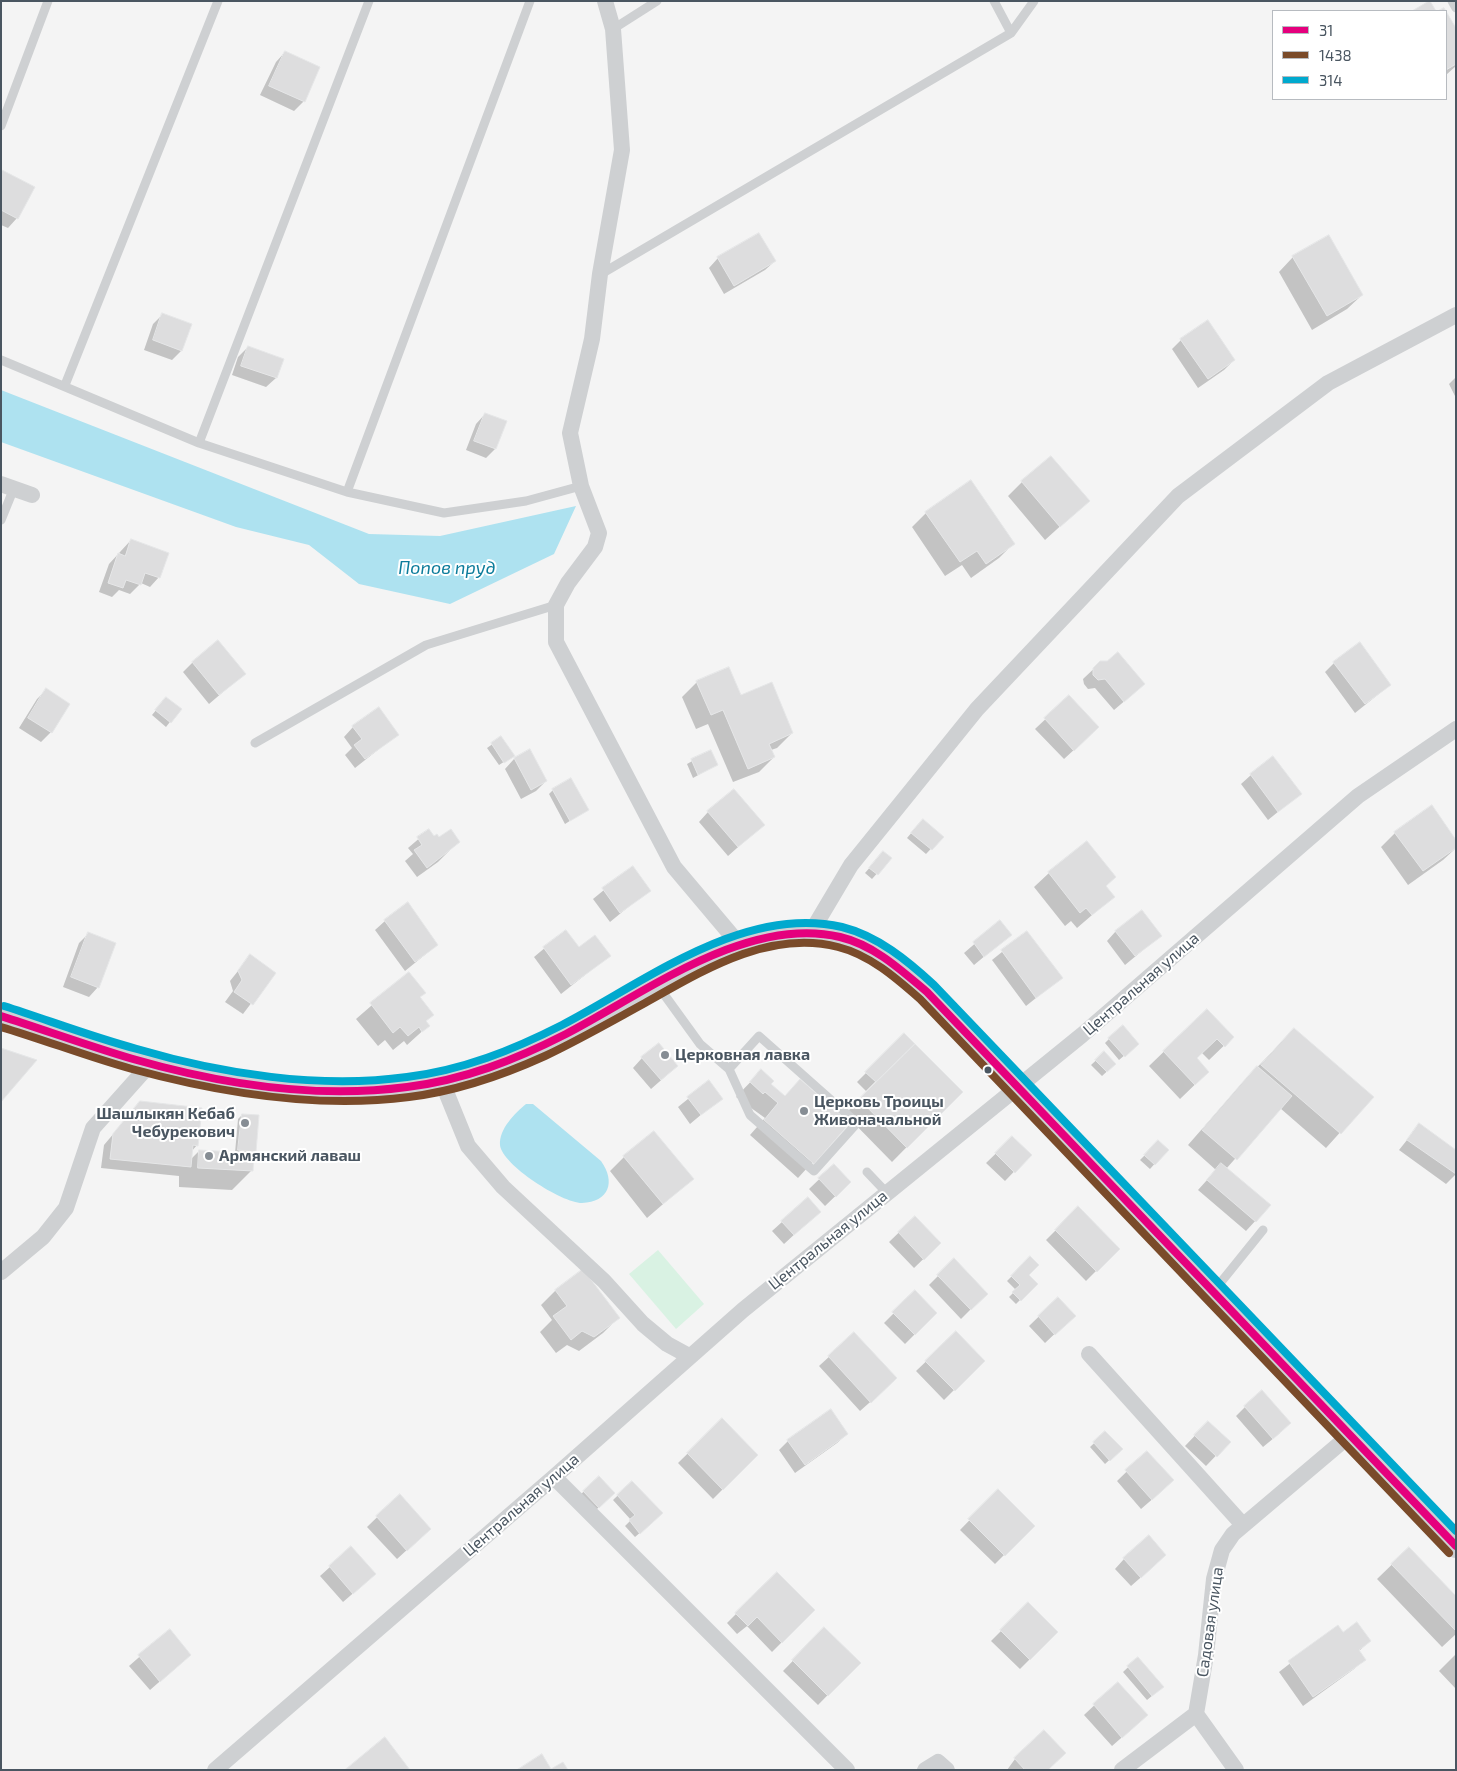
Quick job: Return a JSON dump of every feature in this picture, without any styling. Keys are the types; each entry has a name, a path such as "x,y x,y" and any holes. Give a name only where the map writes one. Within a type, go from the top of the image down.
{"main road":[{"path":"1,1016 151,1063 274,1086 359,1091 442,1082 505,1062 566,1034 657,985 695,962 738,944 773,935 810,934 844,938 872,950 896,965 927,992 1456,1546"}],"street":[{"path":"605,1 613,29 622,150 600,274 592,339 570,433 581,486 599,533 595,547 568,583 556,605 556,642 674,867 738,944"},
{"path":"810,934 850,865 977,709 1178,496 1328,383 1456,315"},
{"path":"8,486 32,495"},
{"name":"Центральная улица","path":"214,1770 554,1477 690,1356 886,1192 1082,1035 1358,796 1456,729"},
{"path":"1,1272 43,1236 66,1208 93,1128 151,1063"},
{"path":"442,1082 468,1146 503,1187 604,1282 643,1324 667,1344 690,1356"},
{"path":"1090,1354 1243,1525"},
{"name":"Садовая улица","path":"1196,1714 1206,1655 1214,1579 1222,1550 1233,1534 1243,1525 1350,1435"},
{"path":"554,1477 847,1770"},
{"path":"1122,1770 1196,1714 1236,1770"},
{"path":"925,1770 938,1762 947,1770"}],"lane":[{"path":"1,126 48,1"},
{"path":"65,385 218,1"},
{"path":"198,444 369,1"},
{"path":"347,492 530,1"},
{"path":"613,29 657,1"},
{"path":"994,1 1011,33"},
{"path":"600,274 1011,33 1034,1"},
{"path":"1452,1 1456,8"},
{"path":"1,360 65,385 198,444 347,492 444,513 526,501 581,486"},
{"path":"1,520 8,486"},
{"path":"255,743 426,645 556,605"},
{"path":"657,985 700,1044 729,1069 750,1115 814,1172 857,1123 759,1036 729,1069"},
{"path":"867,1172 886,1192"},
{"path":"1213,1292 1263,1230"}],"green space":[{"path":"658,1250 704,1304 676,1329 629,1274"}],"water":[{"name":"Попов пруд","path":"1,390 369,534 440,536 576,506 554,554 450,604 359,584 309,545 236,527 1,442"},
{"path":"526,1104 533,1104 601,1161 606,1169 609,1183 604,1195 591,1202 582,1203 561,1197 534,1182 503,1153 500,1145 502,1133 508,1122"}],"building":[{"path":"1429,1 1435,10 1414,10"},
{"path":"1447,13 1456,28 1456,64 1447,69"},
{"path":"285,51 320,67 305,102 269,86"},
{"path":"2,170 35,187 18,219 1,210"},
{"path":"759,233 776,261 734,286 717,257"},
{"path":"1329,235 1363,295 1327,316 1292,256"},
{"path":"162,313 192,324 182,351 153,340"},
{"path":"1208,320 1235,360 1208,379 1180,339"},
{"path":"248,346 284,359 277,378 241,366"},
{"path":"485,413 507,421 496,449 474,441"},
{"path":"1051,456 1090,501 1060,527 1021,481"},
{"path":"971,480 1015,544 986,564 977,551 960,562 925,512"},
{"path":"131,539 169,553 160,578 145,573 141,585 126,580 123,588 108,583 118,553 125,556"},
{"path":"218,640 246,674 219,695 192,662"},
{"path":"1360,642 1391,685 1365,704 1333,662"},
{"path":"1118,652 1145,684 1124,702 1105,679 1098,680 1093,675 1093,668 1100,661 1107,661"},
{"path":"729,667 741,695 772,682 793,733 769,744 775,757 748,769 723,710 711,715 696,681"},
{"path":"46,688 70,704 52,733 28,718"},
{"path":"1069,695 1099,727 1074,751 1044,718"},
{"path":"166,697 182,709 171,723 155,710"},
{"path":"379,707 399,735 365,759 354,745 362,739 352,726"},
{"path":"501,736 515,756 504,763 491,743"},
{"path":"530,749 547,781 531,790 514,758"},
{"path":"711,750 718,765 698,775 691,759"},
{"path":"1273,756 1302,794 1278,812 1250,774"},
{"path":"571,778 589,810 570,821 552,789"},
{"path":"734,789 765,825 738,847 707,811"},
{"path":"1432,805 1456,840 1456,848 1423,871 1394,832"},
{"path":"923,819 944,837 932,850 911,833"},
{"path":"429,829 434,836 437,834 439,837 451,829 460,842 427,868 414,850 422,845 417,837"},
{"path":"1087,841 1116,877 1106,886 1115,897 1092,915 1086,908 1080,913 1048,872"},
{"path":"883,851 892,858 878,875 869,868"},
{"path":"633,866 651,891 620,913 602,888"},
{"path":"408,902 438,945 415,962 384,920"},
{"path":"1142,910 1162,936 1135,956 1115,931"},
{"path":"1000,920 1012,935 984,957 973,942"},
{"path":"566,930 579,947 595,935 611,956 571,985 543,947"},
{"path":"1027,931 1063,978 1036,998 1001,950"},
{"path":"88,932 116,943 99,988 71,977"},
{"path":"250,954 276,973 253,1005 234,992 242,980 238,971"},
{"path":"409,972 426,993 420,997 434,1015 426,1021 430,1026 422,1032 419,1027 408,1036 400,1027 393,1033 370,1003"},
{"path":"1207,1009 1234,1037 1225,1047 1217,1039 1197,1058 1209,1072 1195,1085 1163,1051"},
{"path":"1123,1025 1139,1044 1125,1057 1108,1038"},
{"path":"1294,1028 1374,1097 1341,1134 1261,1065"},
{"path":"904,1033 915,1044 876,1082 865,1072"},
{"path":"659,1043 678,1066 661,1080 641,1057"},
{"path":"915,1044 963,1092 907,1148 859,1099"},
{"path":"1,1048 37,1060 1,1102"},
{"path":"1104,1051 1116,1064 1107,1072 1095,1060"},
{"path":"1257,1066 1292,1096 1237,1160 1202,1130"},
{"name":"Церковь Троицы Живоначальной","path":"761,1069 774,1081 771,1084 785,1096 800,1079 850,1123 814,1164 764,1120 778,1103 765,1092 763,1094 750,1082"},
{"path":"709,1080 723,1099 701,1115 687,1097"},
{"path":"140,1101 202,1108 198,1146 193,1145 191,1167 110,1159 113,1134"},
{"path":"242,1114 259,1115 256,1152 238,1150"},
{"path":"1419,1123 1456,1150 1456,1174 1407,1140"},
{"path":"654,1131 694,1179 663,1204 623,1156"},
{"path":"1012,1136 1032,1155 1015,1173 995,1153"},
{"path":"1158,1140 1169,1150 1155,1165 1144,1155"},
{"path":"199,1150 254,1153 253,1171 198,1168"},
{"path":"1221,1163 1271,1205 1256,1222 1207,1180"},
{"path":"834,1164 851,1182 836,1197 818,1178"},
{"path":"808,1197 821,1212 794,1235 781,1221"},
{"path":"1078,1206 1120,1249 1097,1272 1055,1230"},
{"path":"915,1216 941,1243 924,1260 898,1232"},
{"path":"1030,1256 1039,1265 1029,1275 1038,1284 1021,1301 1012,1292 1020,1285 1011,1276"},
{"path":"954,1258 988,1294 971,1310 937,1275"},
{"path":"583,1269 620,1318 594,1337 582,1331 571,1340 553,1316 567,1306 555,1290"},
{"path":"915,1290 937,1313 915,1335 892,1312"},
{"path":"1058,1297 1076,1316 1055,1335 1038,1316"},
{"path":"956,1331 985,1361 955,1391 925,1361"},
{"path":"854,1332 897,1378 871,1403 828,1356"},
{"path":"1262,1390 1291,1423 1273,1439 1244,1406"},
{"path":"831,1409 848,1434 805,1465 787,1440"},
{"path":"722,1418 758,1455 723,1490 687,1453"},
{"path":"1208,1421 1231,1442 1217,1457 1194,1435"},
{"path":"1105,1431 1123,1449 1110,1461 1093,1442"},
{"path":"1147,1451 1174,1480 1152,1500 1125,1470"},
{"path":"599,1476 615,1493 599,1508 583,1491"},
{"path":"632,1481 663,1513 640,1534 629,1520 635,1515 617,1495"},
{"path":"998,1489 1035,1526 1005,1556 968,1519"},
{"path":"400,1494 431,1529 407,1551 376,1516"},
{"path":"1149,1535 1166,1555 1141,1578 1123,1558"},
{"path":"351,1546 376,1574 353,1594 329,1566"},
{"path":"1409,1547 1456,1596 1456,1631 1391,1564"},
{"path":"777,1572 815,1610 782,1643 757,1617 748,1626 735,1613"},
{"path":"1028,1602 1058,1632 1030,1660 1000,1630"},
{"path":"1357,1622 1371,1641 1359,1650 1366,1660 1313,1697 1288,1661 1338,1625 1343,1632"},
{"path":"824,1627 861,1663 828,1696 792,1660"},
{"path":"170,1629 191,1655 160,1682 138,1655"},
{"path":"1138,1657 1164,1687 1152,1696 1127,1666"},
{"path":"1118,1682 1148,1715 1122,1738 1093,1704"},
{"path":"1044,1730 1066,1753 1048,1770 1025,1770 1014,1758"},
{"path":"385,1737 410,1770 345,1770"},
{"path":"542,1754 551,1769 563,1762 568,1770 517,1770"}],"transit line":[{"name":"314","path":"4,1006 120,1044 203,1066 271,1077 305,1080 374,1080 428,1074 468,1064 506,1051 562,1025 696,951 732,937 769,927 805,923 842,927 855,931 892,950 934,985 1456,1531"},
{"name":"31","path":"1,1016 133,1059 200,1076 269,1087 304,1090 373,1090 428,1084 489,1068 566,1034 663,979 733,947 769,937 805,933 840,937 852,941 876,952 927,992 1456,1546"},
{"name":"1438","path":"1,1027 165,1078 234,1092 305,1100 375,1100 409,1097 479,1082 545,1056 713,966 737,956 762,948 787,944 812,943 850,951 872,961 920,999 1449,1553"}],"place":[{"name":"Церковная лавка","path":"665,1055"},
{"name":"Церковь Троицы Живоначальной","path":"804,1111"},
{"name":"Шашлыкян Кебаб Чебурекович","path":"245,1123"},
{"name":"Армянский лаваш","path":"209,1156"}]}
